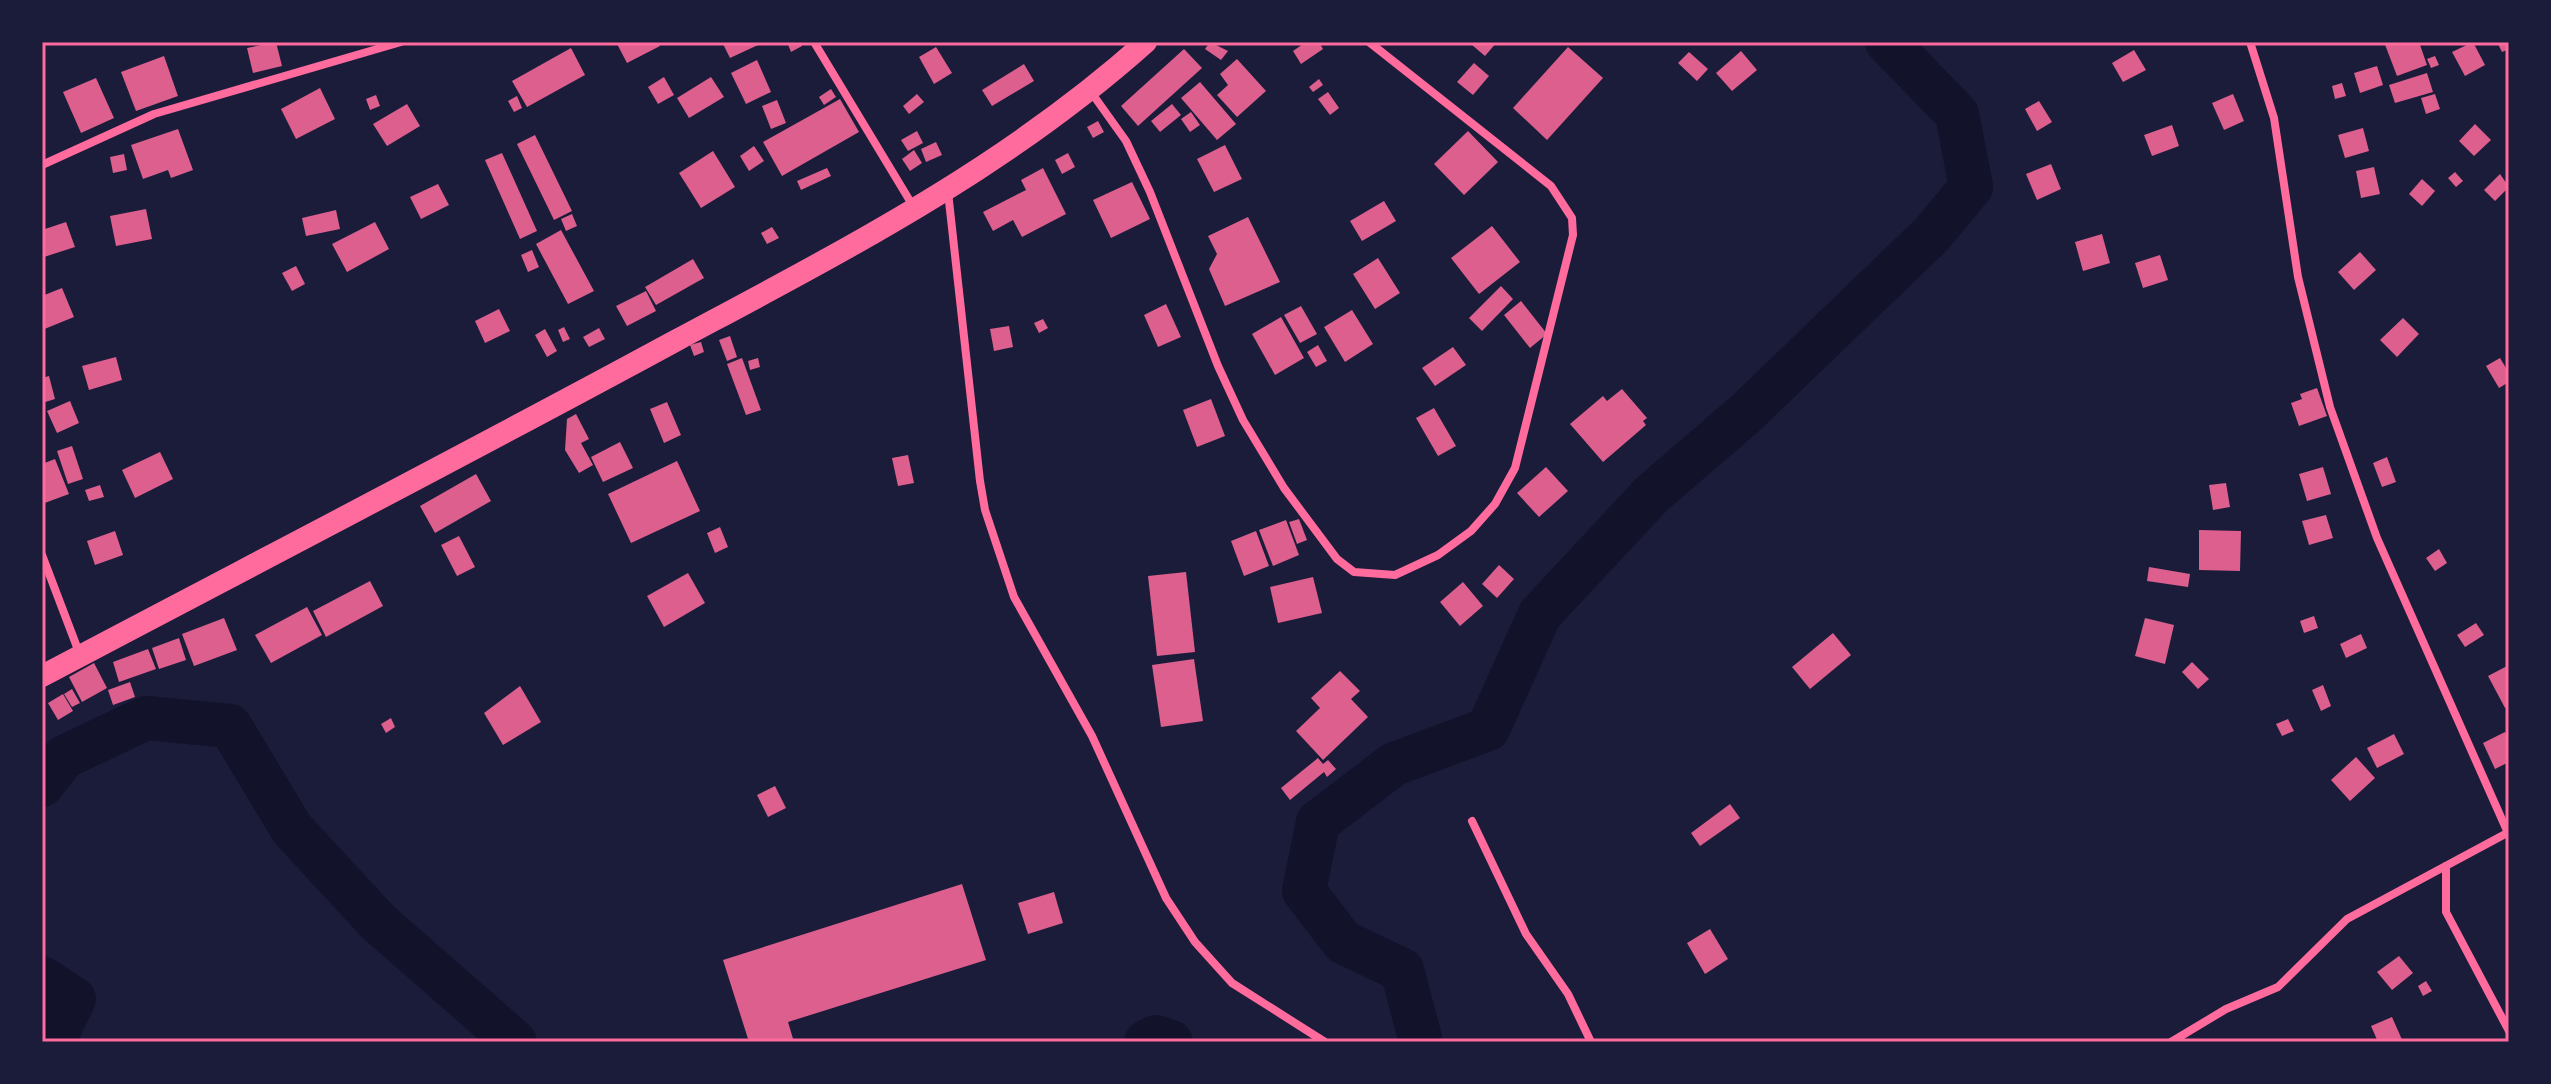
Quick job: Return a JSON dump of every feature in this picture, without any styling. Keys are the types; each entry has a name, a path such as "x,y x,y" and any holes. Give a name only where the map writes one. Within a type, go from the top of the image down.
{"highway":[{"path":"42,676 916,211 1091,91 1146,42"}],"street":[{"path":"42,165 154,114 401,42"},
{"path":"814,42 916,211"},
{"path":"1091,91 1126,141 1150,192 1218,366 1243,420 1284,488 1337,559 1354,572 1395,575 1438,555 1471,531 1495,504 1515,468 1552,332 1572,227 1562,199 1551,186 1369,42"},
{"path":"2171,1042 2226,1009 2278,987 2347,919 2509,832 2377,538 2330,407 2298,277 2274,118 2250,42"},
{"path":"948,191 980,481 985,510 1014,597 1092,736 1166,898 1195,942 1232,983 1325,1042"},
{"path":"42,555 80,656"},
{"path":"1472,821 1526,934 1568,994 1591,1042"},
{"path":"2446,866 2446,912 2509,1031"}],"building":[{"path":"276,42 282,66 253,73 247,48"},
{"path":"616,42 658,42 660,46 627,63"},
{"path":"722,42 757,42 758,45 730,58"},
{"path":"787,42 801,42 802,46 791,52"},
{"path":"1210,42 1228,51 1221,60 1205,49"},
{"path":"1306,42 1319,42 1323,49 1301,64 1293,51"},
{"path":"1474,42 1497,42 1485,56 1472,45"},
{"path":"2384,42 2419,42 2427,65 2397,76"},
{"path":"2473,42 2485,65 2465,76 2452,52"},
{"path":"2497,42 2509,42 2509,49 2502,52"},
{"path":"936,47 952,73 934,84 919,57"},
{"path":"1568,47 1603,78 1547,140 1513,108"},
{"path":"571,48 585,75 527,107 512,81"},
{"path":"1184,49 1202,68 1138,126 1121,106"},
{"path":"2134,50 2146,70 2123,82 2112,63"},
{"path":"1741,51 1757,70 1732,91 1716,73"},
{"path":"1689,52 1708,69 1697,81 1678,63"},
{"path":"164,56 178,96 136,111 121,72"},
{"path":"2435,56 2439,65 2431,68 2427,59"},
{"path":"1237,59 1266,91 1237,117 1217,95 1228,85 1220,74"},
{"path":"757,60 771,92 746,104 731,73"},
{"path":"1474,63 1489,76 1473,95 1457,82"},
{"path":"1024,64 1034,81 992,106 982,90"},
{"path":"2377,66 2383,85 2360,93 2354,73"},
{"path":"2427,73 2433,92 2395,103 2389,85"},
{"path":"664,77 674,95 658,104 648,87"},
{"path":"711,77 724,97 689,118 677,98"},
{"path":"96,78 114,118 81,133 63,92"},
{"path":"1319,79 1323,85 1313,92 1309,87"},
{"path":"1200,82 1236,124 1217,140 1181,98"},
{"path":"2342,83 2346,96 2335,99 2332,86"},
{"path":"320,88 335,119 296,139 281,109"},
{"path":"831,89 836,97 824,105 819,97"},
{"path":"1328,92 1339,108 1330,115 1318,99"},
{"path":"917,94 924,102 909,114 903,106"},
{"path":"2233,94 2244,121 2224,130 2212,103"},
{"path":"2435,94 2440,109 2426,114 2421,98"},
{"path":"376,95 380,106 370,110 366,99"},
{"path":"517,96 522,108 514,112 508,101"},
{"path":"840,99 859,132 782,176 763,142"},
{"path":"777,100 786,123 771,129 762,106"},
{"path":"2039,101 2052,122 2037,131 2025,109"},
{"path":"407,104 420,126 387,146 373,124"},
{"path":"1172,104 1181,115 1160,132 1151,121"},
{"path":"1191,112 1200,125 1190,132 1181,119"},
{"path":"1098,121 1104,132 1093,138 1087,127"},
{"path":"2475,124 2491,140 2474,156 2459,141"},
{"path":"2172,125 2179,146 2152,156 2144,135"},
{"path":"2363,128 2369,151 2345,158 2338,135"},
{"path":"178,129 193,170 171,178 168,170 143,179 131,145"},
{"path":"917,131 923,143 908,151 901,140"},
{"path":"1468,131 1498,162 1464,195 1434,164"},
{"path":"535,135 572,211 554,220 517,144"},
{"path":"936,142 942,155 926,162 921,149"},
{"path":"1225,145 1242,179 1214,192 1197,159"},
{"path":"754,146 764,161 749,171 740,156"},
{"path":"914,150 922,163 910,171 902,159"},
{"path":"713,151 735,187 701,208 679,173"},
{"path":"502,153 537,231 520,239 485,160"},
{"path":"1068,153 1075,167 1062,174 1055,160"},
{"path":"124,154 127,170 113,173 110,157"},
{"path":"2051,164 2061,189 2037,200 2026,174"},
{"path":"2374,167 2380,194 2361,198 2356,171"},
{"path":"827,168 831,176 801,190 797,181"},
{"path":"1043,168 1066,214 1022,237 1013,220 993,231 983,212 1026,190 1021,180"},
{"path":"2455,172 2463,181 2456,187 2448,178"},
{"path":"2500,174 2509,187 2495,201 2484,190"},
{"path":"2422,179 2435,191 2422,206 2409,194"},
{"path":"1132,182 1150,219 1111,238 1093,200"},
{"path":"438,184 449,205 421,219 410,197"},
{"path":"1384,201 1396,221 1362,241 1350,221"},
{"path":"146,209 152,239 116,246 110,216"},
{"path":"336,210 340,229 306,236 302,218"},
{"path":"572,214 577,226 566,231 561,219"},
{"path":"1248,217 1280,282 1225,306 1209,269 1217,254 1208,236"},
{"path":"66,222 75,247 44,257 42,230"},
{"path":"375,222 389,249 347,272 332,244"},
{"path":"1492,226 1520,262 1479,294 1451,258"},
{"path":"772,227 779,238 767,244 761,233"},
{"path":"561,230 594,291 568,304 536,244"},
{"path":"2102,234 2110,263 2083,271 2075,242"},
{"path":"532,250 539,267 528,272 521,255"},
{"path":"2360,252 2376,270 2354,290 2338,272"},
{"path":"2160,255 2168,280 2143,288 2135,263"},
{"path":"1378,258 1400,293 1375,309 1353,274"},
{"path":"693,259 704,278 656,305 645,287"},
{"path":"296,266 305,284 292,291 282,273"},
{"path":"1501,286 1513,299 1482,331 1469,318"},
{"path":"62,288 74,317 42,330 42,296"},
{"path":"646,291 656,311 627,326 616,306"},
{"path":"1521,301 1547,334 1530,348 1504,315"},
{"path":"1166,304 1181,337 1158,347 1144,315"},
{"path":"1301,306 1317,334 1300,343 1284,315"},
{"path":"499,309 510,331 485,343 475,321"},
{"path":"1352,310 1373,344 1345,362 1324,327"},
{"path":"1281,317 1304,358 1275,375 1252,334"},
{"path":"2403,318 2419,334 2397,357 2380,340"},
{"path":"1043,319 1048,328 1039,333 1034,323"},
{"path":"1009,326 1013,347 994,351 990,329"},
{"path":"564,327 570,339 563,342 558,330"},
{"path":"599,328 605,339 589,347 583,337"},
{"path":"545,329 557,351 547,357 535,335"},
{"path":"730,336 737,357 727,361 719,340"},
{"path":"701,342 704,352 694,356 690,345"},
{"path":"1318,345 1327,361 1316,367 1307,352"},
{"path":"1453,347 1466,365 1435,386 1422,368"},
{"path":"116,357 122,380 89,390 82,366"},
{"path":"742,358 761,410 746,415 727,364"},
{"path":"758,358 760,367 750,370 748,361"},
{"path":"2500,358 2509,373 2509,382 2499,388 2486,366"},
{"path":"49,376 55,399 42,403 42,378"},
{"path":"2317,388 2327,416 2299,426 2291,403 2302,399 2300,394"},
{"path":"1622,389 1647,418 1643,421 1646,425 1603,462 1570,424 1603,396 1607,401"},
{"path":"1211,399 1225,436 1197,447 1183,410"},
{"path":"70,401 79,423 57,433 47,411"},
{"path":"667,402 681,435 664,443 650,409"},
{"path":"1434,408 1456,446 1438,456 1416,418"},
{"path":"576,414 589,439 581,443 593,465 579,473 565,450 567,419"},
{"path":"620,442 633,468 603,482 591,457"},
{"path":"72,446 83,479 68,484 57,451"},
{"path":"160,452 173,479 135,498 122,470"},
{"path":"908,455 914,483 898,486 892,458"},
{"path":"2387,457 2396,482 2382,487 2373,463"},
{"path":"55,459 69,494 42,504 42,464"},
{"path":"677,461 700,511 631,543 608,494"},
{"path":"1546,467 1568,491 1539,517 1517,493"},
{"path":"2323,467 2331,494 2307,501 2299,474"},
{"path":"476,474 491,501 435,533 420,506"},
{"path":"2226,483 2230,507 2213,510 2209,485"},
{"path":"100,485 104,497 89,501 85,490"},
{"path":"2326,515 2333,538 2309,545 2302,521"},
{"path":"1299,519 1307,540 1297,544 1289,522"},
{"path":"1286,520 1299,555 1273,566 1259,530"},
{"path":"720,527 728,547 715,553 707,533"},
{"path":"2199,530 2241,531 2240,571 2199,570"},
{"path":"115,531 123,555 95,565 87,541"},
{"path":"1256,531 1269,566 1244,576 1231,541"},
{"path":"459,536 475,567 457,576 441,545"},
{"path":"2439,549 2447,563 2435,571 2426,558"},
{"path":"1499,565 1514,579 1497,598 1482,584"},
{"path":"2149,567 2190,574 2188,587 2147,581"},
{"path":"1186,572 1195,652 1157,656 1148,576"},
{"path":"688,573 705,603 664,627 647,596"},
{"path":"1313,577 1322,613 1278,623 1270,587"},
{"path":"370,581 383,606 326,637 313,611"},
{"path":"1463,582 1483,606 1460,626 1440,602"},
{"path":"307,607 322,635 271,663 255,635"},
{"path":"2314,616 2318,628 2304,633 2300,621"},
{"path":"224,618 237,650 194,666 182,634"},
{"path":"2145,618 2174,625 2165,664 2135,656"},
{"path":"2476,623 2484,635 2465,647 2457,635"},
{"path":"1833,633 1851,655 1810,689 1792,667"},
{"path":"2361,634 2367,648 2346,658 2340,644"},
{"path":"179,638 186,660 159,669 152,648"},
{"path":"148,649 156,669 119,682 113,662"},
{"path":"1194,659 1203,721 1161,727 1152,665"},
{"path":"2192,662 2209,679 2198,689 2182,672"},
{"path":"94,663 107,688 82,702 69,677"},
{"path":"2509,665 2509,705 2505,708 2488,676"},
{"path":"1340,671 1360,691 1351,699 1368,717 1323,760 1296,731 1320,708 1311,698"},
{"path":"130,682 135,697 113,705 108,690"},
{"path":"2323,685 2331,706 2321,711 2312,690"},
{"path":"520,686 541,722 503,745 484,713"},
{"path":"72,689 80,703 72,707 64,694"},
{"path":"63,694 73,711 58,720 48,703"},
{"path":"391,718 395,727 386,733 381,724"},
{"path":"2288,719 2294,731 2282,736 2276,724"},
{"path":"2505,732 2509,740 2509,762 2495,769 2483,743"},
{"path":"2394,734 2404,754 2377,768 2367,748"},
{"path":"2356,757 2375,778 2350,801 2331,780"},
{"path":"1318,758 1323,764 1328,760 1336,769 1327,777 1324,772 1290,800 1281,788"},
{"path":"775,786 786,808 768,817 757,795"},
{"path":"1730,804 1740,818 1700,846 1691,833"},
{"path":"962,884 986,960 788,1022 794,1042 749,1042 723,960"},
{"path":"1054,892 1063,923 1028,934 1018,903"},
{"path":"1710,929 1728,959 1705,974 1687,943"},
{"path":"2399,956 2413,973 2392,990 2377,972"},
{"path":"2426,981 2432,991 2423,996 2418,986"},
{"path":"2392,1017 2403,1042 2378,1042 2371,1026"}],"waterway":[{"path":"1421,1042 1402,970 1343,942 1304,891 1318,822 1394,764 1488,729 1540,614 1652,494 1745,414 1932,234 1971,187 1957,114 1887,42"},
{"path":"42,785 64,757 146,718 230,726 292,829 378,922 515,1042"},
{"path":"42,978 74,999 53,1042"},
{"path":"1146,1042 1156,1037 1171,1042"}]}
